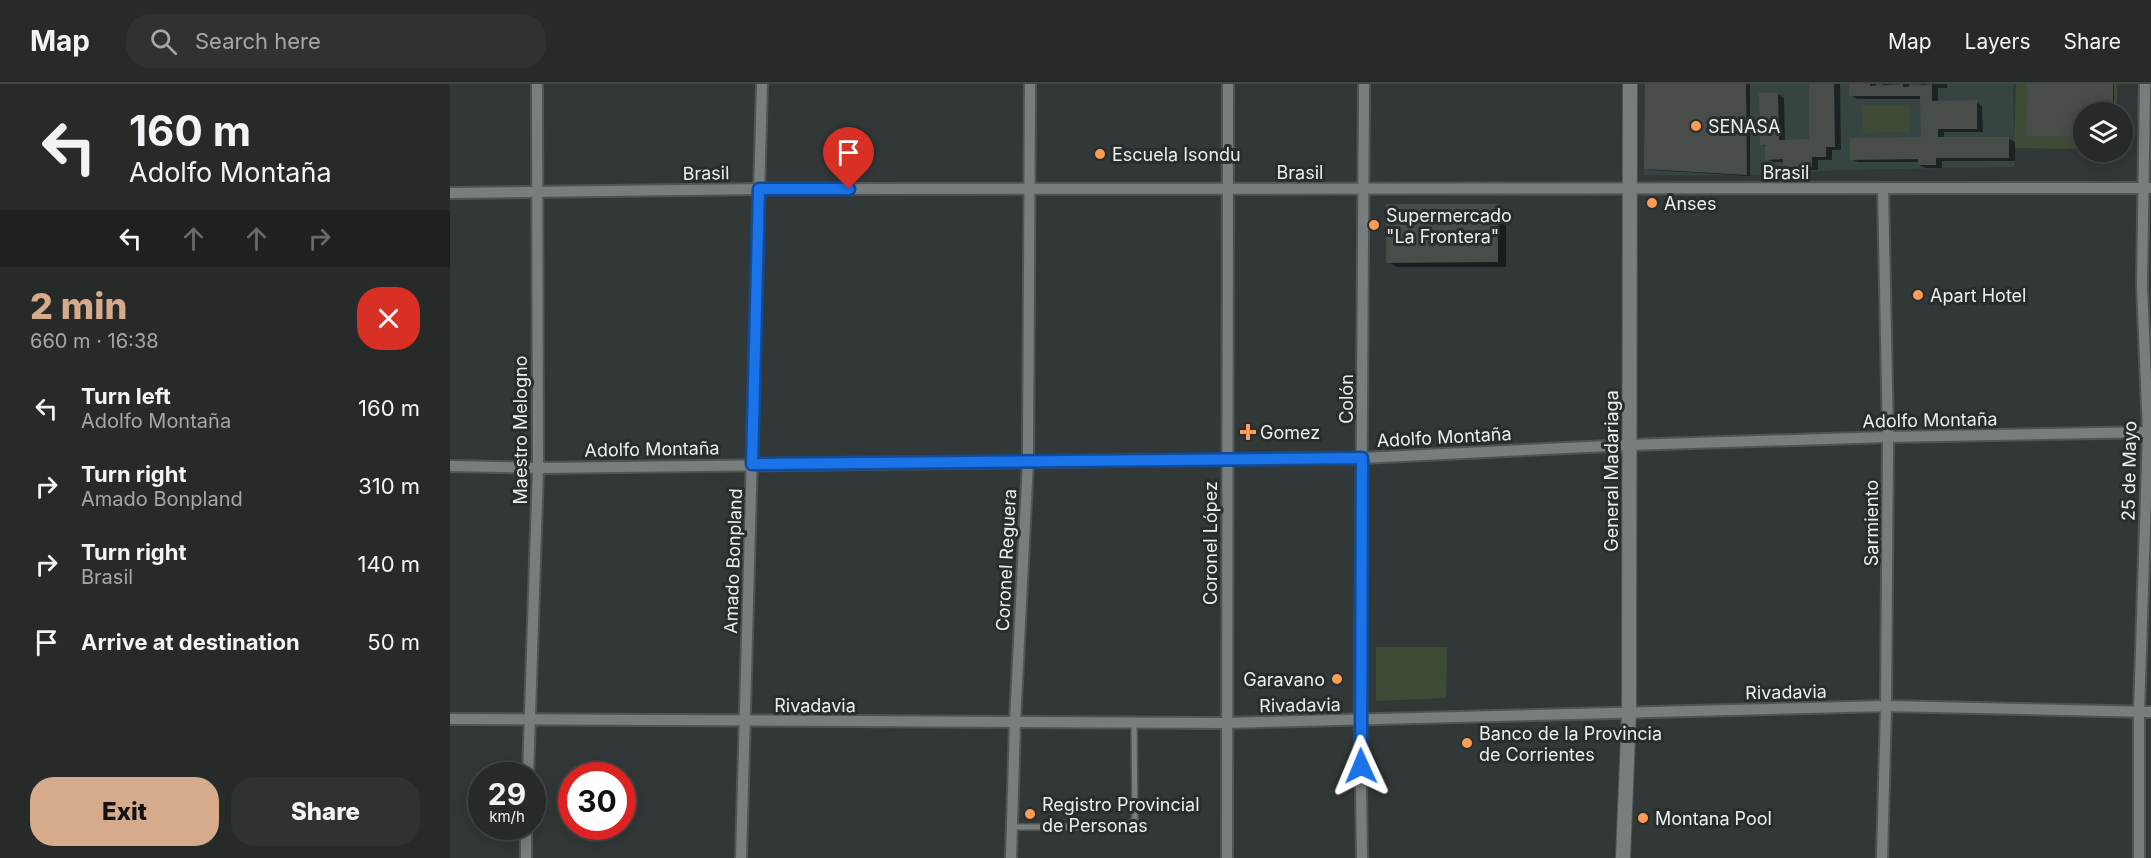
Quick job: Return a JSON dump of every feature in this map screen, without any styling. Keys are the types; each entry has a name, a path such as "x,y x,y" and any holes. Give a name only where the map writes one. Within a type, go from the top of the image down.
{"street":[{"name":"Maestro Melogno","path":"528,762 538,468 537,84"},
{"name":"Amado Bonpland","path":"741,858 762,84"},
{"name":"Coronel Reguera","path":"1011,858 1015,722 1028,461 1030,84"},
{"name":"Coronel López","path":"1227,858 1228,84"},
{"name":"Colón","path":"1362,858 1360,720 1364,84"},
{"name":"General Madariaga","path":"1623,858 1629,712 1630,84"},
{"name":"25 de Mayo","path":"2139,858 2139,712 2149,432 2146,285 2148,188 2145,84"},
{"name":"Sarmiento","path":"1882,858 1886,706 1888,437 1883,188"},
{"name":"Brasil","path":"450,193 759,189 2148,188"},
{"name":"Adolfo Montaña","path":"450,466 538,468 1362,458 1629,445 2149,432"},
{"name":"Rivadavia","path":"450,719 1226,723 1886,706 2151,712"},
{"path":"526,840 526,858"}],"lane":[{"path":"1012,827 1128,827 1135,819 1134,722"}],"shaded area":[{"path":"1645,84 2013,84 2015,167 1843,170 1752,175 1644,175"}],"green space":[{"path":"2016,84 2117,84 2117,102 2073,102 2073,149 2014,148"},
{"path":"1862,105 1909,105 1909,132 1863,133"},
{"path":"1376,647 1447,647 1446,698 1376,701"}],"building":[{"name":"SENASA","path":"1645,84 1746,84 1747,175 1644,169"},
{"path":"1809,84 1834,84 1835,147 1826,147 1826,157 1812,157 1812,167 1783,167 1783,159 1765,160 1765,145 1760,145 1759,93 1778,93 1779,140 1809,139"},
{"path":"1849,84 1870,84 1870,86 1903,84 1903,87 1932,84 1932,101 1977,100 1977,129 1938,129 1938,137 2009,137 2009,158 1936,158 1936,165 1918,165 1918,159 1850,160 1850,138 1921,137 1920,96 1849,96"},
{"path":"2027,84 2113,84 2113,102 2073,102 2073,137 2026,136"},
{"path":"1386,204 1498,204 1498,262 1386,263"}],"place":[{"name":"SENASA","path":"1696,126"},
{"name":"Escuela Isondu","path":"1100,154"},
{"name":"Anses","path":"1652,203"},
{"name":"Supermercado \"La Frontera\"","path":"1374,225"},
{"name":"Apart Hotel","path":"1918,295"},
{"name":"Gomez","path":"1248,432"},
{"name":"Garavano","path":"1337,679"},
{"name":"Banco de la Provincia de Corrientes","path":"1467,743"},
{"name":"Registro Provincial de Personas","path":"1030,814"},
{"name":"Montana Pool","path":"1643,818"}],"route":[{"path":"849,189 759,189 752,464 1362,458 1361,766"}]}
